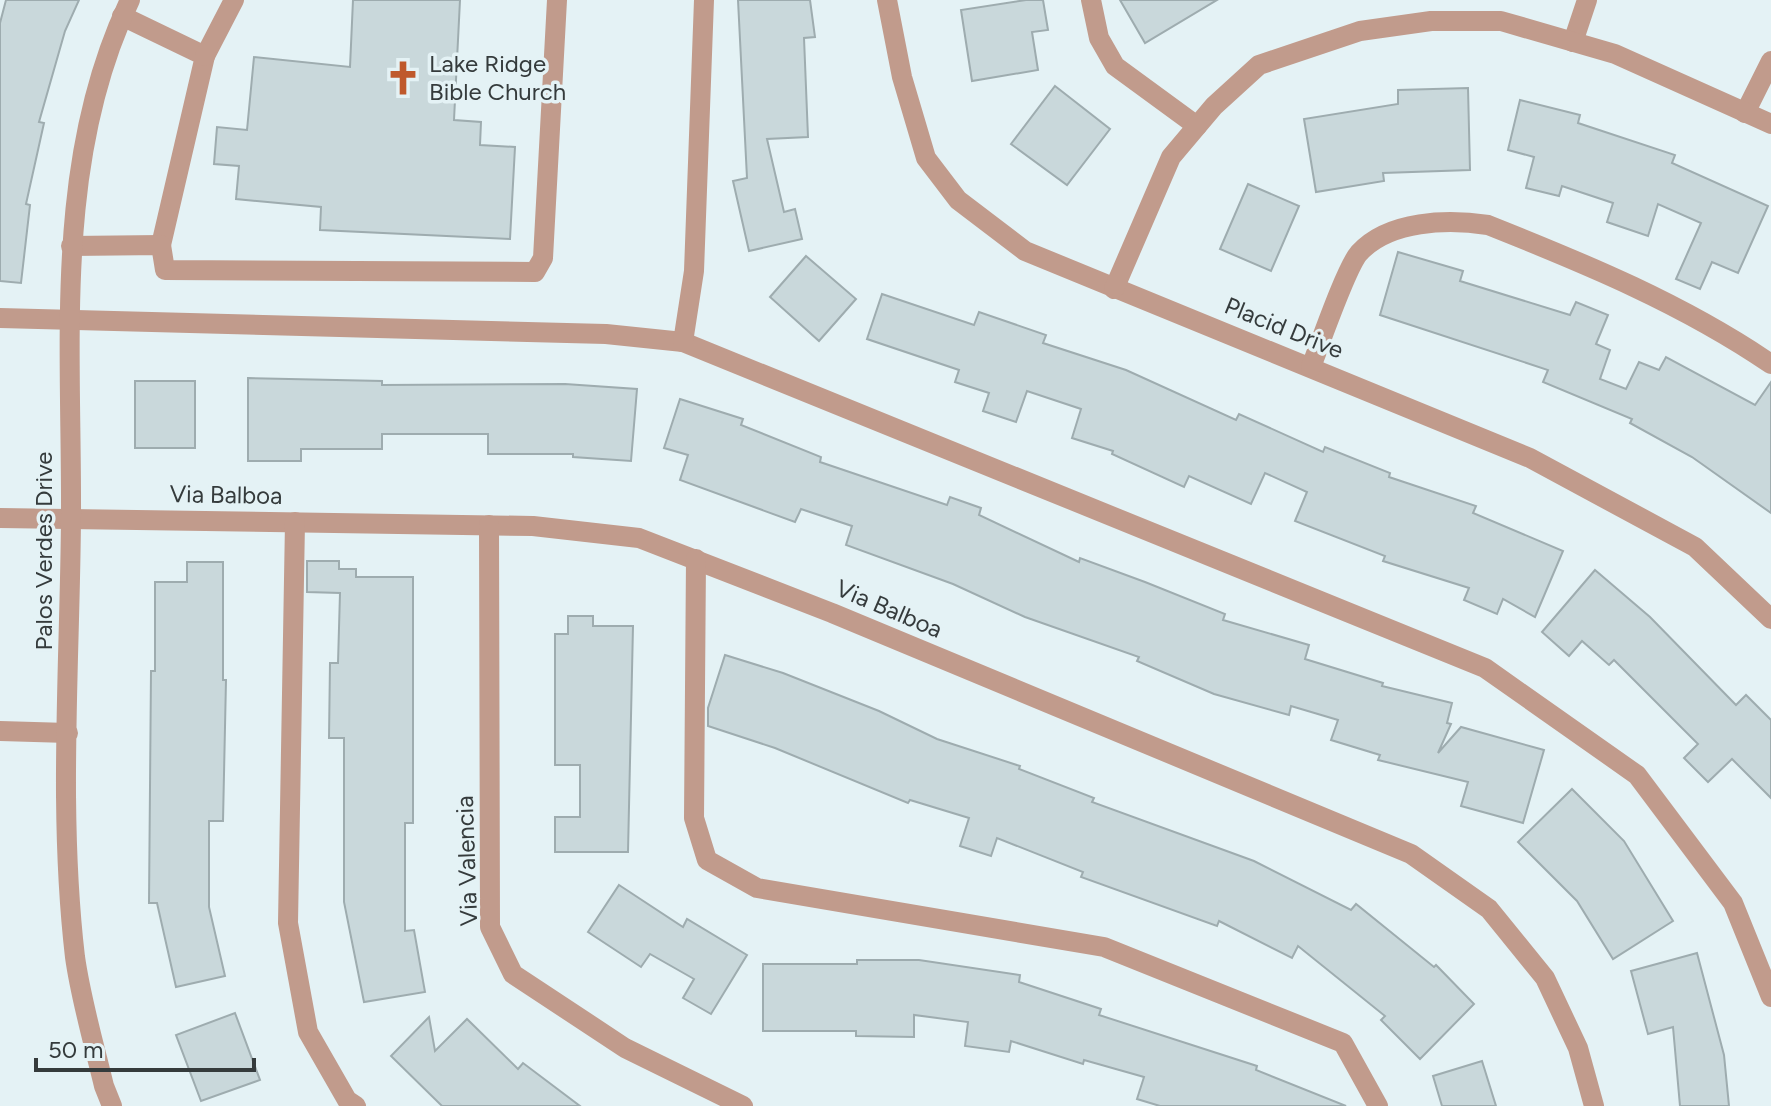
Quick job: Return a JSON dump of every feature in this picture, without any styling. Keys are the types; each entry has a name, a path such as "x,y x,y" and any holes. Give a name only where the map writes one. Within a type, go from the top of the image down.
{"street":[{"path":"234,0 205,56 161,245 165,270 535,272 543,258 557,0"},
{"path":"683,342 694,271 704,0"},
{"name":"Placid Drive","path":"887,0 902,77 926,158 950,189 1025,251 1530,458 1695,547 1771,619"},
{"path":"1091,0 1099,38 1115,66 1197,126"},
{"path":"1573,42 1587,0"},
{"path":"126,8 205,56"},
{"name":"Palos Verdes Drive","path":"112,1106 104,1086 76,960 67,852 71,246 85,138 126,8"},
{"path":"1114,289 1171,157 1197,126 1259,65 1360,31 1431,21 1501,21 1630,60 1771,124"},
{"path":"1745,113 1771,61"},
{"path":"1311,367 1357,254 1374,241 1394,232 1430,223 1460,221 1488,225 1641,289 1714,326 1771,364"},
{"path":"71,246 161,245"},
{"path":"0,318 606,334 683,342 1485,668 1637,775 1733,903 1771,997"},
{"name":"Via Balboa","path":"0,518 489,525 639,538 696,559 1411,854 1489,909 1545,978 1578,1048 1594,1106"},
{"path":"295,522 288,923 308,1032 347,1100 356,1106"},
{"name":"Via Valencia","path":"489,525 490,927 513,974 625,1048 743,1106"},
{"path":"696,559 694,818 707,860 757,888 1104,947 1343,1043 1378,1106"},
{"path":"0,731 68,733"}],"building":[{"path":"6,0 79,0 65,31 39,122 44,123 26,204 30,205 21,283 0,281 0,23"},
{"name":"Lake Ridge Bible Church","path":"353,0 460,0 454,120 481,122 480,145 515,147 510,239 320,230 321,207 236,199 239,166 214,164 217,127 247,130 254,57 350,67"},
{"path":"738,0 810,0 815,37 804,38 808,137 767,139 784,212 795,209 802,239 749,251 733,181 747,178"},
{"path":"1043,0 1048,30 1032,32 1038,70 972,81 961,10"},
{"path":"1120,0 1217,0 1145,43"},
{"path":"1055,86 1110,129 1067,185 1011,144"},
{"path":"1468,88 1470,170 1383,173 1384,181 1316,192 1304,119 1398,104 1398,90"},
{"path":"1520,100 1580,115 1578,123 1675,155 1672,163 1768,206 1738,273 1712,262 1700,289 1676,279 1701,223 1658,204 1648,236 1607,222 1613,203 1562,186 1559,196 1526,188 1534,157 1508,150"},
{"path":"1248,184 1299,206 1271,271 1220,249"},
{"path":"1398,252 1463,271 1460,281 1570,315 1576,302 1608,315 1596,344 1610,350 1600,379 1626,389 1639,362 1659,370 1666,357 1755,405 1771,382 1771,513 1692,457 1630,423 1632,419 1543,382 1548,370 1380,315"},
{"path":"806,256 856,299 819,341 770,297"},
{"path":"882,294 974,325 979,312 1046,335 1043,343 1126,370 1236,420 1239,414 1323,452 1325,447 1390,473 1389,477 1476,506 1473,513 1563,551 1535,617 1503,599 1497,614 1464,600 1469,588 1383,561 1385,556 1295,521 1307,492 1265,473 1251,504 1189,476 1184,487 1112,454 1113,451 1072,438 1081,409 1027,391 1016,422 983,411 989,393 955,382 959,370 867,339"},
{"path":"248,378 382,381 382,385 565,384 637,389 631,461 573,457 573,454 488,454 488,434 382,434 382,449 301,449 301,461 248,461"},
{"path":"135,381 195,381 195,448 135,448"},
{"path":"680,399 743,419 741,425 821,457 820,462 947,505 950,497 981,508 979,515 1079,562 1080,558 1225,614 1223,620 1309,645 1305,659 1383,683 1382,686 1452,703 1447,723 1451,724 1438,753 1461,727 1544,750 1523,823 1461,806 1468,782 1378,760 1380,755 1331,740 1338,720 1291,706 1289,715 1214,694 1137,661 1139,657 1025,617 953,584 846,545 852,526 801,509 795,522 680,480 688,455 664,448"},
{"path":"307,561 339,561 339,569 356,569 356,577 413,577 413,823 405,823 405,931 414,930 425,992 364,1002 344,902 344,738 329,738 330,663 338,663 340,593 307,592"},
{"path":"187,562 223,562 223,680 226,680 223,821 209,821 209,907 225,976 176,987 157,903 149,903 151,671 155,671 155,582 187,582"},
{"path":"1595,570 1650,617 1736,705 1746,695 1771,720 1771,798 1732,759 1708,782 1684,758 1698,744 1614,660 1609,665 1582,641 1569,656 1542,632"},
{"path":"568,616 593,616 593,626 633,626 628,852 555,852 555,817 580,817 580,765 555,765 555,634 568,634"},
{"path":"725,655 783,673 879,711 937,739 1020,766 1019,769 1094,798 1092,802 1254,861 1351,910 1356,904 1434,967 1436,965 1474,1004 1420,1059 1381,1020 1385,1016 1298,946 1292,958 1219,921 1217,926 1081,877 1083,872 997,838 991,856 960,846 969,818 910,800 908,803 775,748 708,726 708,708"},
{"path":"1572,789 1624,841 1673,921 1613,959 1577,901 1518,842"},
{"path":"619,885 683,927 687,919 747,955 711,1014 683,998 694,979 650,954 641,967 588,932"},
{"path":"1697,953 1724,1055 1729,1106 1680,1106 1673,1027 1648,1034 1631,971"},
{"path":"857,960 919,960 1020,975 1019,982 1101,1009 1099,1015 1257,1066 1256,1070 1346,1106 1160,1106 1137,1099 1144,1077 1084,1060 1083,1064 1011,1041 1009,1052 965,1046 968,1022 914,1015 914,1037 856,1036 856,1031 763,1031 763,964 857,964"},
{"path":"235,1013 260,1080 201,1101 176,1035"},
{"path":"429,1017 435,1051 467,1019 518,1069 523,1063 580,1106 442,1106 391,1056"},
{"path":"1482,1061 1496,1106 1442,1106 1433,1076"}],"place":[{"name":"Lake Ridge Bible Church","path":"403,78"}]}
